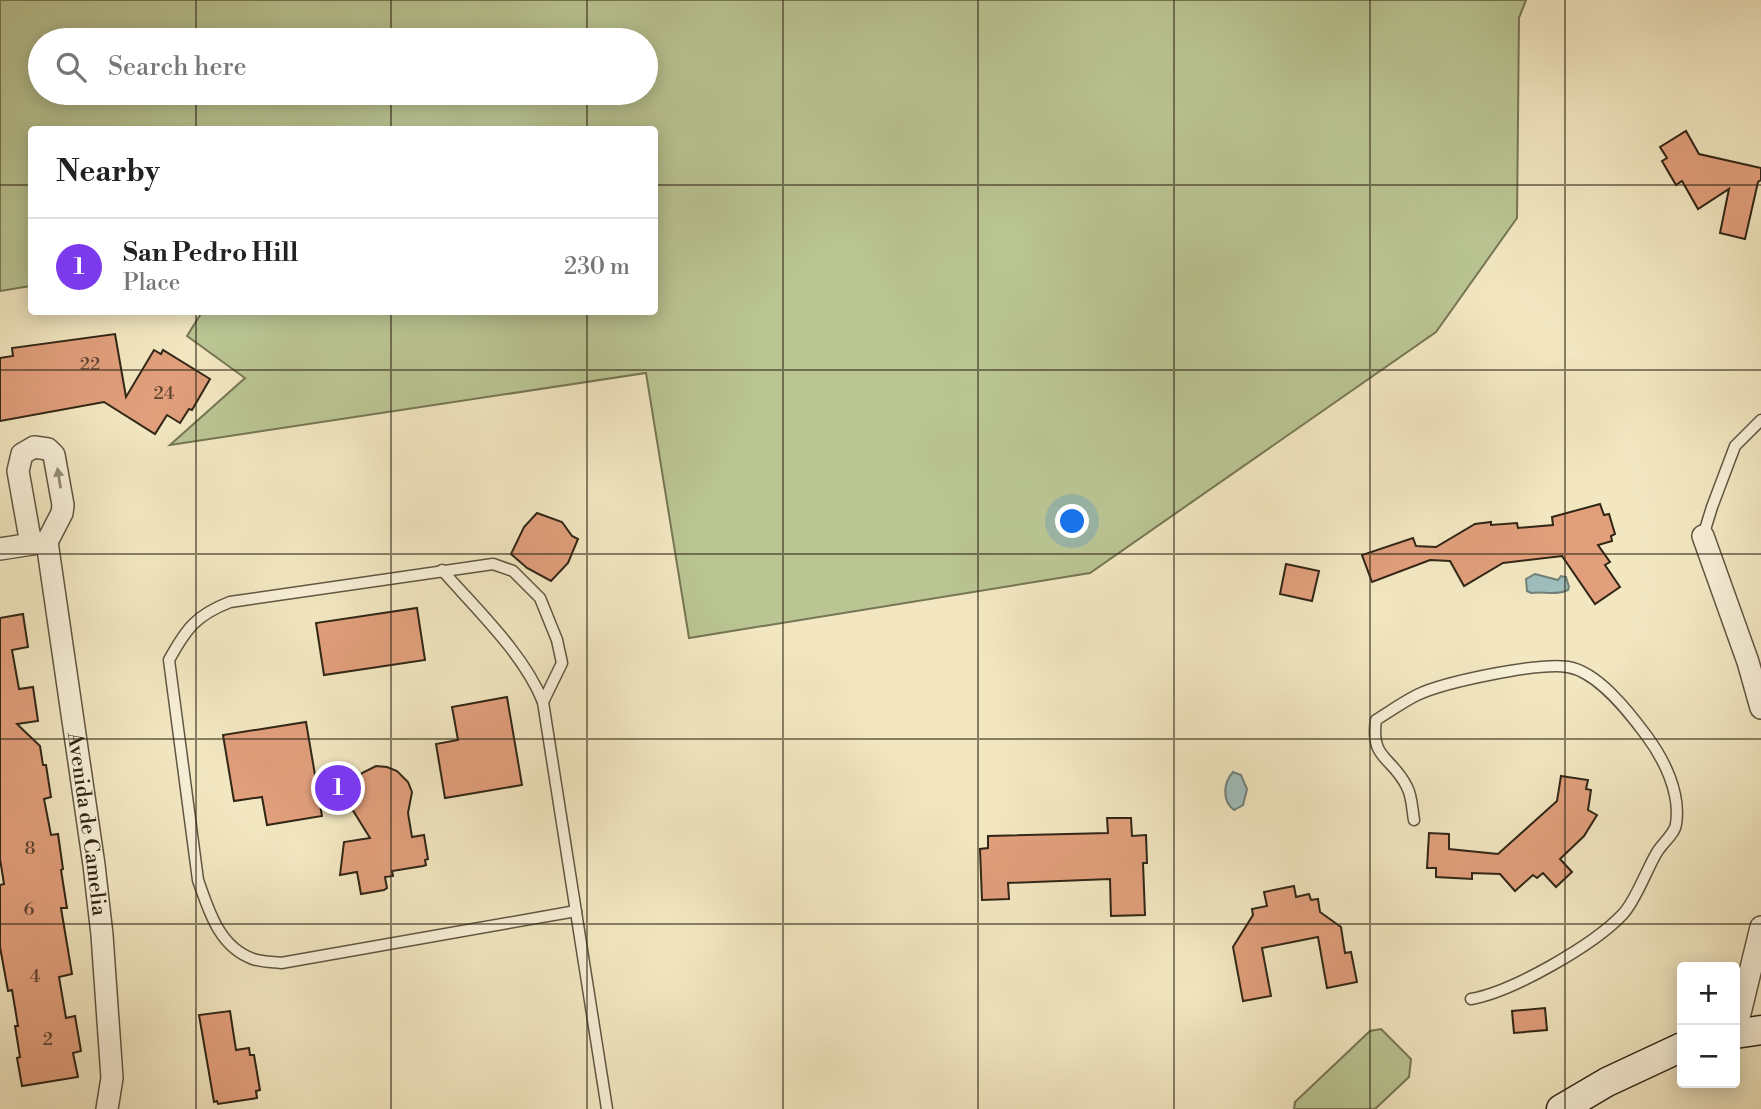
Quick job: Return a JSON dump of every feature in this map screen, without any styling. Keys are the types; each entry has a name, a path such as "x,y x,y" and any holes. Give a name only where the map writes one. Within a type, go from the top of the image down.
{"street":[{"path":"1703,537 1748,662 1761,708"},
{"name":"Avenida de Camelia","path":"0,549 39,543 94,865 113,1078 107,1109"},
{"path":"1737,1025 1761,927"},
{"path":"1740,1033 1761,1030"},
{"path":"1561,1109 1607,1082 1677,1049"}],"lane":[{"path":"1703,537 1735,446 1761,420"},
{"path":"544,702 562,663 557,640 540,598 513,571 493,564 230,602 209,610 195,621 181,637 169,660 198,880 209,914 225,941 253,959 281,963 576,911"},
{"path":"442,570 515,654 535,682 544,702 607,1109"},
{"path":"1414,820 1409,790 1398,771 1379,751 1373,738 1376,720 1418,694 1469,679 1535,668 1568,667 1591,677 1629,711 1661,755 1676,798 1676,826 1657,851 1625,913 1586,945 1545,969 1485,996 1471,999"}],"green space":[{"path":"0,0 1526,0 1519,18 1517,218 1436,332 1090,573 689,638 646,373 170,445 245,378 187,336 200,315 658,315 658,126 28,126 28,286 0,291"},
{"path":"1381,1029 1411,1059 1409,1077 1375,1109 1294,1109 1295,1102 1370,1031"}],"water":[{"path":"1535,574 1558,580 1561,576 1566,577 1568,590 1559,593 1531,593 1527,591 1526,579"},
{"path":"1233,772 1241,775 1247,789 1243,805 1234,810 1227,802 1225,792 1227,781"}],"building":[{"path":"1686,131 1699,154 1761,168 1761,180 1758,182 1745,239 1720,233 1729,189 1698,209 1682,181 1676,185 1662,161 1667,158 1660,147"},
{"path":"115,334 126,397 154,350 161,354 163,350 210,379 192,410 189,409 180,423 167,415 155,434 104,402 0,421 0,358 13,356 12,348"},
{"path":"1600,504 1604,515 1609,514 1615,534 1611,536 1612,541 1598,545 1610,562 1605,565 1620,587 1595,604 1562,556 1503,563 1464,586 1450,561 1430,560 1372,582 1362,555 1413,538 1416,546 1436,547 1475,524 1517,523 1518,528 1553,525 1552,517"},
{"path":"537,513 562,522 572,536 578,539 568,563 551,581 527,568 511,554 524,527"},
{"path":"1286,564 1319,571 1312,601 1280,594"},
{"path":"417,608 425,660 324,675 316,623"},
{"path":"23,614 28,647 12,650 19,689 33,687 38,721 17,724 40,746 43,765 46,765 51,797 44,799 51,835 58,834 67,908 61,908 72,974 59,977 66,1018 75,1016 81,1051 73,1053 78,1077 22,1086 17,1058 20,1057 15,1026 18,1026 12,990 8,991 0,947 0,885 4,884 0,859 0,618"},
{"path":"507,697 522,785 445,798 436,744 458,740 452,707"},
{"path":"306,722 322,816 267,825 262,797 234,801 223,735"},
{"path":"376,766 397,771 408,782 412,792 408,813 412,837 424,835 428,859 425,860 426,865 392,871 393,876 385,877 387,888 384,890 361,894 357,872 340,875 344,842 370,838 349,804 355,781 362,773"},
{"path":"1561,776 1588,780 1586,789 1591,790 1588,810 1597,815 1584,836 1560,859 1572,872 1556,887 1543,873 1537,878 1533,875 1515,891 1500,874 1472,873 1472,879 1436,877 1436,868 1427,868 1429,833 1449,834 1449,849 1498,854 1557,801"},
{"path":"1107,818 1131,818 1132,836 1146,835 1147,863 1143,863 1145,915 1111,916 1110,879 1008,883 1009,899 982,900 980,849 988,848 988,836 1108,833"},
{"path":"1294,886 1296,897 1309,894 1311,900 1318,899 1320,912 1341,927 1345,953 1351,952 1357,982 1327,988 1318,937 1262,948 1271,996 1243,1001 1233,947 1253,915 1252,909 1267,906 1264,892"},
{"path":"1545,1008 1547,1030 1514,1033 1512,1011"},
{"path":"230,1011 236,1050 249,1048 250,1055 254,1055 260,1090 256,1091 257,1098 218,1104 217,1101 214,1102 199,1015"}],"place":[{"name":"San Pedro Hill","path":"338,788"}]}
